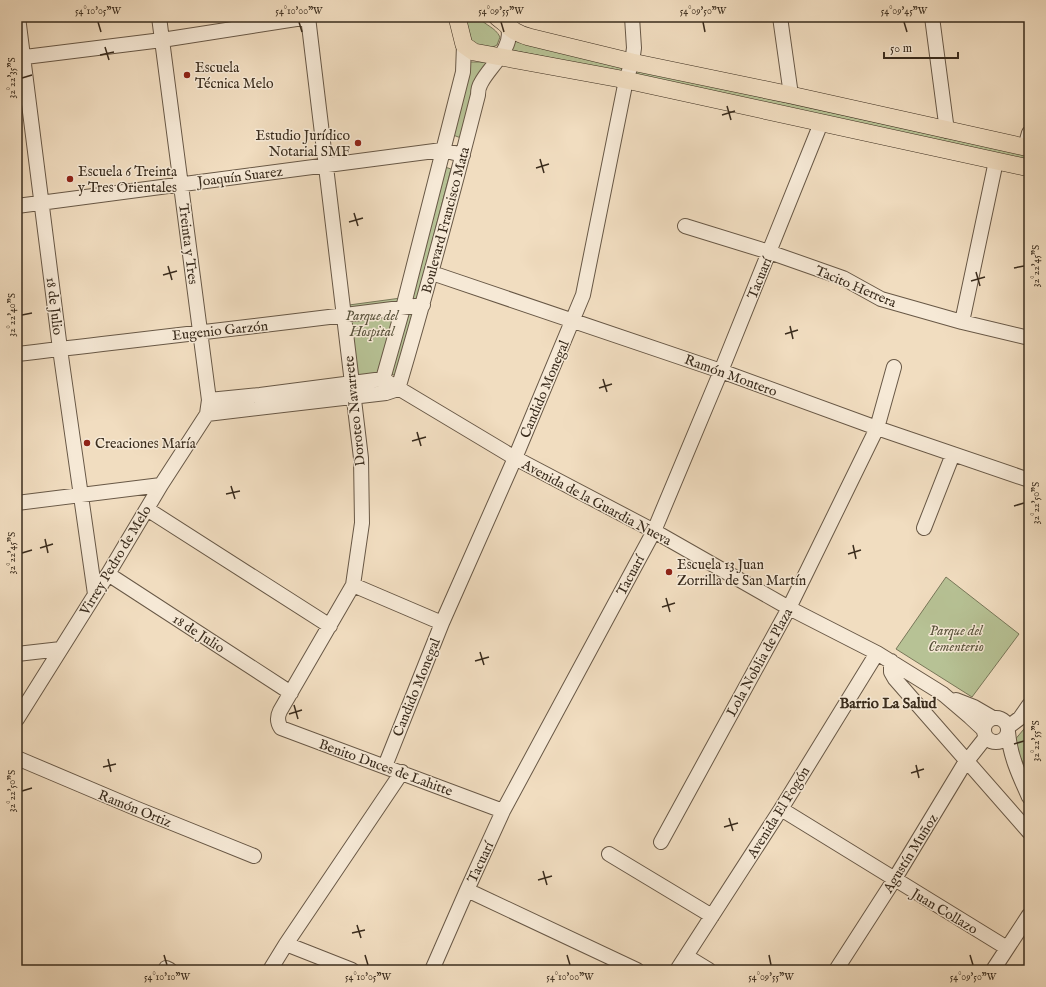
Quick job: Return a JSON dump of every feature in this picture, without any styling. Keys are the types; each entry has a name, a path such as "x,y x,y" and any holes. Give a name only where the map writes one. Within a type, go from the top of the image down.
{"main road":[{"name":"Boulevard Francisco Mata","path":"457,17 464,45"},
{"path":"503,22 517,34 632,62 791,95 947,131 1028,143"},
{"path":"464,45 474,52 626,80 1029,168"}],"street":[{"name":"18 de Julio","path":"18,17 20,58 42,203 60,349 95,594"},
{"name":"Treinta y Tres","path":"159,17 209,400"},
{"path":"20,58 162,40 308,17"},
{"name":"Doroteo Navarrete","path":"278,716 353,585 362,523 361,458 308,17"},
{"name":"Candido Monegal","path":"385,766 442,623 515,458 583,295 626,80 632,62 634,48 632,17"},
{"path":"780,17 791,95"},
{"path":"932,17 947,131"},
{"name":"Boulevard Francisco Mata","path":"398,389 432,273 480,84 508,42 509,32 503,22"},
{"name":"Boulevard Francisco Mata","path":"383,379 403,308 463,72 464,45"},
{"name":"Tacuarí","path":"432,970 466,890 503,811 654,531 721,371 821,123"},
{"name":"Joaquín Suarez","path":"17,206 181,183 442,150 463,155"},
{"path":"962,322 996,161"},
{"name":"Tacito Herrera","path":"685,226 769,252 843,278 881,300 1029,338"},
{"name":"Ramón Montero","path":"432,273 721,371 877,428 1029,480"},
{"name":"Eugenio Garzón","path":"17,354 343,316 423,305"},
{"name":"Lola Noblia de Plaza","path":"661,842 789,608 877,428 894,367"},
{"path":"209,400 383,379"},
{"name":"Avenida de la Guardia Nueva","path":"383,379 515,458 654,531 789,608 877,653 943,694 970,717 1004,752 1015,767"},
{"path":"207,414 386,394 398,389"},
{"name":"Virrey Pedro de Melo","path":"17,719 108,574 161,485 207,414 209,400"},
{"path":"924,528 953,454"},
{"path":"17,503 161,485"},
{"path":"147,509 330,626"},
{"name":"18 de Julio","path":"108,574 291,693"},
{"path":"353,585 442,623"},
{"path":"17,654 61,649"},
{"name":"Avenida El Fogón","path":"677,970 781,809 877,653"},
{"path":"890,661 891,672 895,679 1029,832"},
{"name":"Avenida de la Guardia Nueva","path":"943,694 974,707 993,718"},
{"path":"1008,730 1002,720 993,718 986,724 988,737 1003,740 1008,730 1020,718 1029,705"},
{"name":"Benito Duces de Lahitte","path":"278,716 278,723 281,728 503,811"},
{"name":"Avenida de la Guardia Nueva","path":"1008,730 1009,748 1015,767 1029,797"},
{"name":"Agustín Muñoz","path":"836,970 894,880 967,761 988,737"},
{"name":"Ramón Ortiz","path":"17,758 254,856"},
{"path":"270,970 402,772"},
{"name":"Juan Collazo","path":"781,809 894,880 1007,948"},
{"path":"609,854 712,916"},
{"path":"466,890 637,970"},
{"path":"993,970 1029,915"},
{"path":"286,944 352,970"},
{"path":"686,956 709,970"}],"green space":[{"path":"465,17 478,17 496,31 500,37 497,45 491,48 471,43"},
{"path":"513,39 623,65 622,72 511,50"},
{"path":"468,62 491,62 461,138 453,135"},
{"path":"637,70 1029,156 1029,163 636,76"},
{"path":"445,167 451,169 397,376 391,374"},
{"name":"Parque del Hospital","path":"401,298 379,374 358,376 349,305"},
{"name":"Parque del Cementerio","path":"946,577 1019,634 972,697 896,649"},
{"path":"1029,723 1029,775 1013,742"}],"place":[{"name":"Escuela Técnica Melo","path":"187,75"},
{"name":"Estudio Jurídico Notarial SMF","path":"358,143"},
{"name":"Escuela 6 Treinta y Tres Orientales","path":"70,179"},
{"name":"Creaciones María","path":"87,443"},
{"name":"Escuela 13 Juan Zorrilla de San Martín","path":"669,572"}],"district":[{"name":"Barrio La Salud","path":"888,703"}]}
